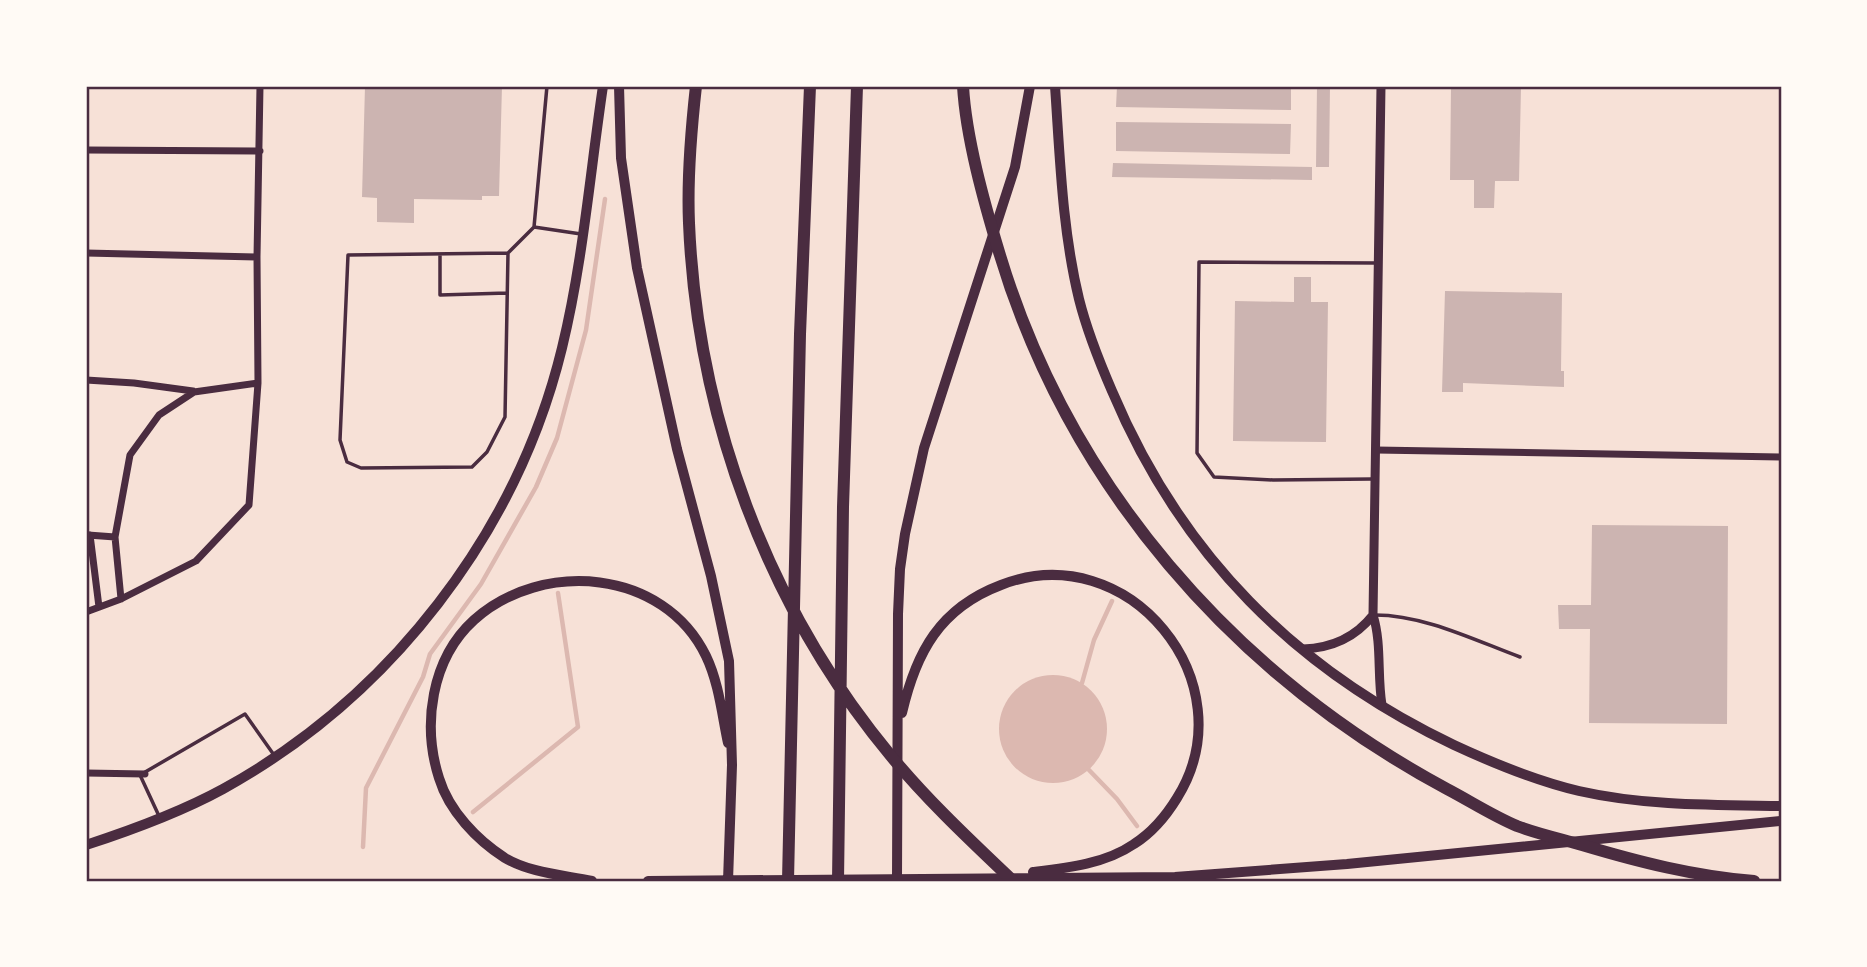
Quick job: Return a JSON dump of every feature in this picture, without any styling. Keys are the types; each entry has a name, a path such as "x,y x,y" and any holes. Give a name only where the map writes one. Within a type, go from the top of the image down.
{"highway":[{"path":"696,86 690,141 688,221 695,298 710,386 729,459 766,557 830,673 891,756 948,818 1013,881"},
{"path":"789,881 800,334 810,86"},
{"path":"838,881 843,507 857,86"},
{"path":"964,89 986,211 1012,297 1037,360 1096,468 1143,533 1200,602 1255,655 1308,700 1369,743 1518,826 1651,865 1691,874 1754,881"}],"main road":[{"path":"86,845 159,818 222,789 275,757 340,706 388,662 420,628 447,591 494,518 522,461 552,381 568,319 603,86"},
{"path":"619,86 621,158 637,268 677,449 711,576 729,661 732,765 728,881"},
{"path":"897,881 900,569 923,448 1015,167 1030,86"},
{"path":"1055,86 1062,196 1070,260 1093,346 1125,422 1146,462 1190,533 1237,590 1291,642 1346,684 1471,752 1527,776 1580,791 1678,804 1781,806"},
{"path":"898,730 917,662 934,634 956,610 973,598 1029,576 1072,577 1113,589 1136,602 1154,617 1182,657 1192,680 1198,708 1199,734 1194,763 1182,789 1155,828 1133,845 1108,858 1064,868 981,878"},
{"path":"592,881 525,868 505,858 463,822 439,779 434,756 432,699 446,658 473,621 526,588 561,581 580,580 618,586 657,602 673,613 707,657 716,685 732,765"},
{"path":"648,881 1175,877 1437,855 1781,821"}],"street":[{"path":"86,612 121,599 196,561 249,505 258,383 260,86"},
{"path":"1381,86 1373,615 1378,633 1378,681 1382,705"},
{"path":"86,150 260,151"},
{"path":"86,253 257,257"},
{"path":"86,380 194,391 258,383"},
{"path":"121,599 115,537 130,455 159,415 194,391"},
{"path":"1376,450 1781,457"},
{"path":"99,607 88,535 115,537"},
{"path":"1303,649 1328,647 1349,638 1373,615"},
{"path":"86,773 145,774"}],"lane":[{"path":"508,253 505,418 487,452 472,467 361,468 347,462 340,440 348,254 508,253 534,227 547,86"},
{"path":"534,227 582,234"},
{"path":"440,255 440,295 507,293"},
{"path":"1375,479 1273,481 1214,477 1197,453 1199,262 1379,263"},
{"path":"1373,615 1396,615 1520,657"},
{"path":"159,818 141,775 245,714 275,757"}],"shaded area":[{"path":"1053,675 1074,679 1091,691 1103,708 1107,729 1103,750 1091,767 1074,779 1053,783 1032,779 1015,767 1003,750 999,729 1003,708 1015,691 1032,679"}],"building":[{"path":"365,86 502,86 499,196 482,196 482,200 414,199 414,223 377,222 377,198 362,197"},
{"path":"1117,86 1291,86 1291,110 1116,107"},
{"path":"1317,86 1330,86 1329,167 1316,167"},
{"path":"1451,86 1521,86 1519,181 1495,181 1494,208 1474,208 1474,180 1450,180"},
{"path":"1116,122 1291,124 1290,154 1116,151"},
{"path":"1113,163 1312,167 1312,180 1112,177"},
{"path":"1294,277 1311,277 1311,302 1328,302 1326,442 1233,441 1235,301 1294,302"},
{"path":"1445,291 1562,293 1561,371 1564,371 1564,387 1463,383 1463,392 1442,392"},
{"path":"1592,525 1728,526 1727,724 1589,723 1590,629 1559,629 1558,605 1591,605"}],"waterway":[{"path":"363,847 366,788 423,677 430,654 481,584 536,487 557,438 586,330 605,199"},
{"path":"473,812 578,727 558,593"},
{"path":"1082,683 1094,640 1112,601"},
{"path":"1089,770 1117,799 1137,826"}]}
